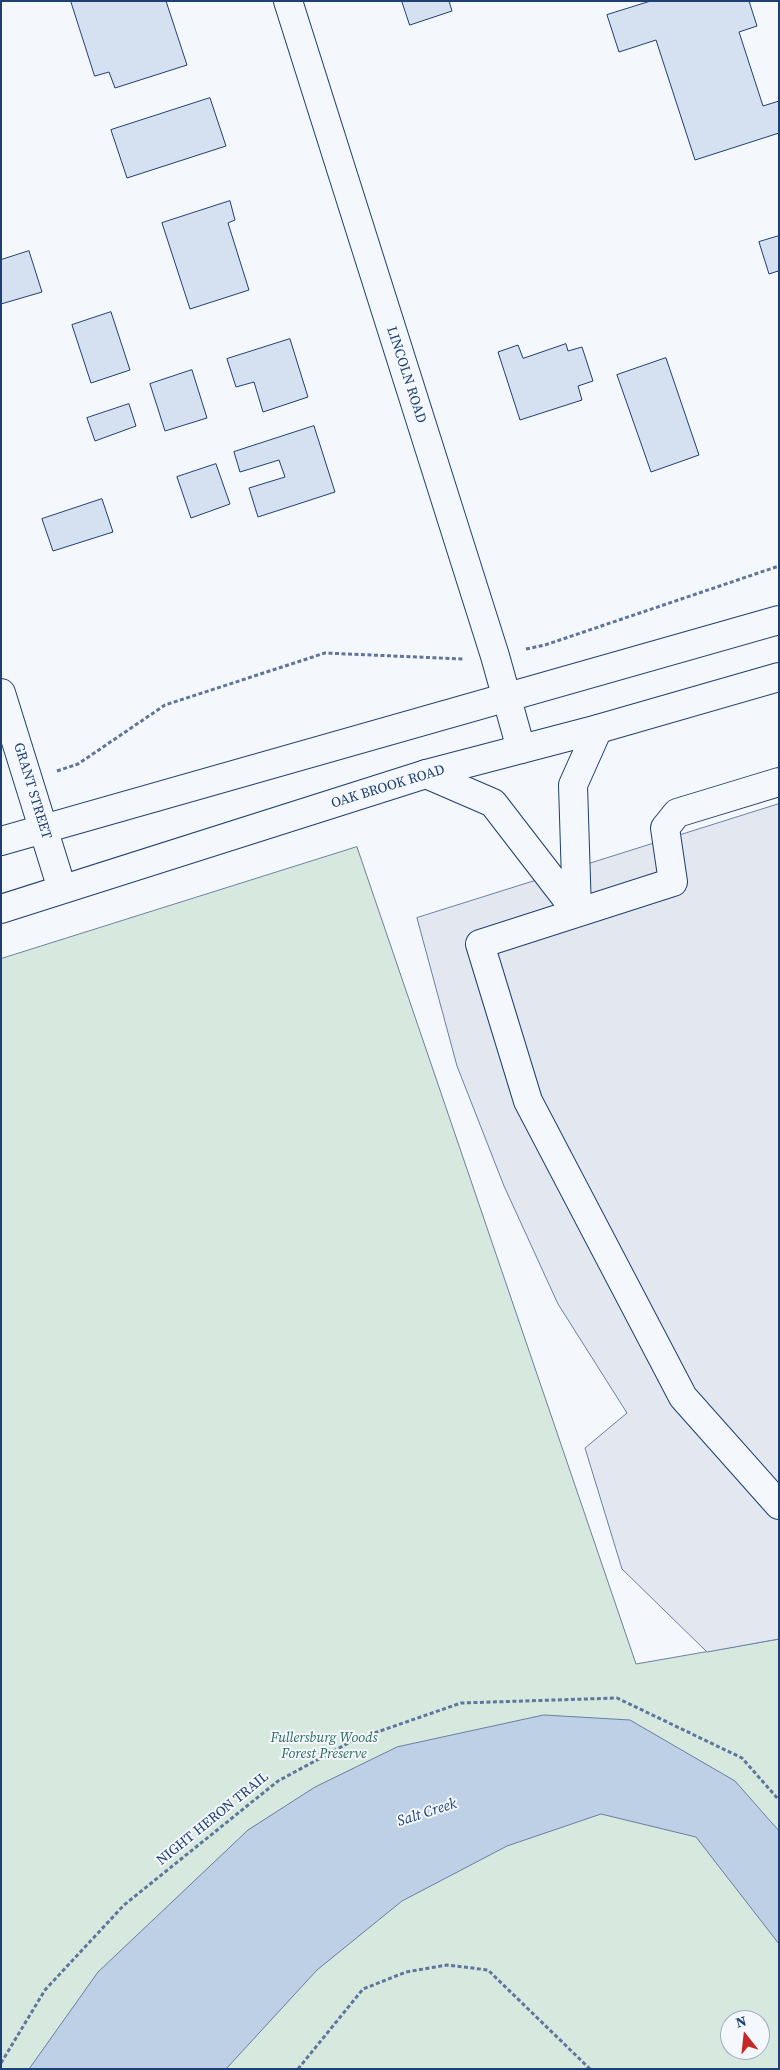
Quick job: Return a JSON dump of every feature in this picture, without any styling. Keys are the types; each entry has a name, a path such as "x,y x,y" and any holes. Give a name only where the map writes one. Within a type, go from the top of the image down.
{"main road":[{"name":"LINCOLN ROAD","path":"288,1 495,656 521,749"},
{"path":"1,841 779,620"},
{"name":"OAK BROOK ROAD","path":"1,909 426,774 598,729 779,677"},
{"name":"GRANT STREET","path":"1,693 62,889"},
{"path":"577,912 573,785 598,729"},
{"path":"426,774 493,803 577,912"},
{"path":"779,782 678,813 665,828 673,882 480,944 528,1101 683,1397 779,1505"}],"path":[{"path":"29,780 78,764 165,705 325,654 451,660 495,656 544,645 779,566"},
{"name":"NIGHT HERON TRAIL","path":"1,2063 45,1990 124,1905 278,1781 363,1736 461,1704 616,1698 742,1758 779,1800"},
{"path":"298,2069 363,1989 406,1972 447,1965 488,1970 590,2069"}],"green space":[{"name":"Fullersburg Woods Forest Preserve","path":"357,847 636,1664 779,1639 779,2069 1,2069 1,959"}],"shaded area":[{"path":"779,804 779,1639 707,1652 622,1569 585,1448 627,1413 558,1304 504,1186 457,1066 417,918"}],"water":[{"name":"Salt Creek","path":"544,1715 630,1720 735,1781 779,1831 779,1944 696,1837 601,1814 507,1846 402,1901 317,1970 226,2069 29,2069 98,1972 248,1830 315,1787 397,1747"}],"building":[{"path":"71,1 166,1 187,65 115,88 109,72 95,76"},
{"path":"402,1 449,1 452,11 410,25"},
{"path":"651,1 749,1 757,26 739,32 763,106 779,101 779,133 695,160 656,40 619,52 607,15"},
{"path":"210,98 226,146 127,178 111,130"},
{"path":"230,201 235,220 228,223 249,290 190,309 162,223"},
{"path":"779,236 779,273 778,271 769,274 759,242"},
{"path":"29,251 42,292 1,304 1,260"},
{"path":"111,312 130,370 91,383 72,325"},
{"path":"290,339 308,397 263,412 254,382 236,387 227,359"},
{"path":"566,344 568,351 582,347 593,381 578,386 582,400 520,420 498,352 518,345 523,358"},
{"path":"666,358 699,455 651,472 617,375"},
{"path":"192,370 207,418 165,431 150,384"},
{"path":"129,404 136,426 95,441 87,418"},
{"path":"314,426 335,492 258,517 249,488 285,477 279,460 240,472 234,452"},
{"path":"216,464 230,504 191,518 177,477"},
{"path":"102,499 113,532 53,551 42,519"}]}
